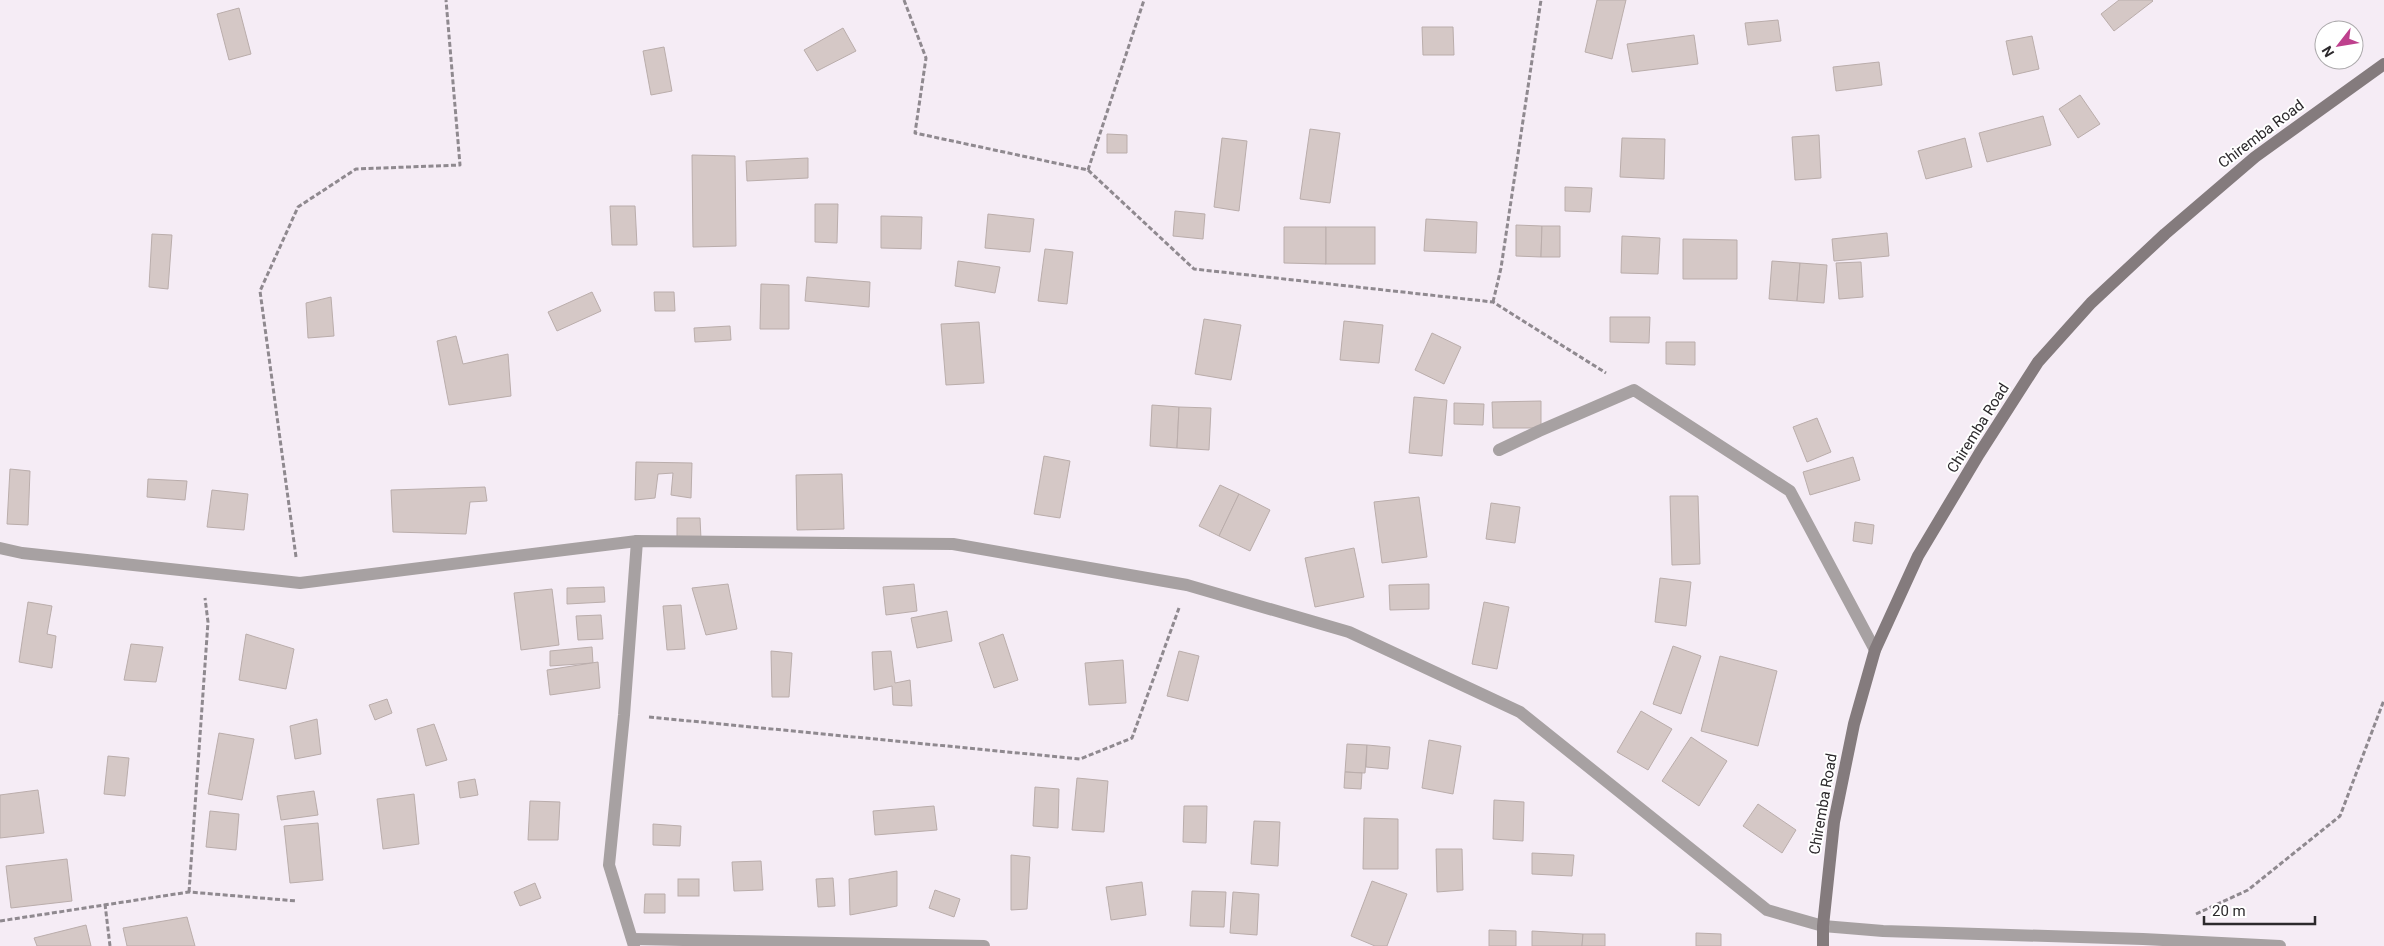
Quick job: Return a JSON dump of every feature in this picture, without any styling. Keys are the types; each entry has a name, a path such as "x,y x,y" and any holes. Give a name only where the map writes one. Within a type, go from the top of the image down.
{"main road":[{"name":"Chiremba Road","path":"1823,946 1823,926 1834,822 1854,724 1876,650 1918,556 1979,454 2038,362 2091,303 2165,234 2247,163 2384,64"}],"street":[{"path":"1499,450 1634,390 1790,491 1876,650"},
{"path":"637,541 624,715 609,865 633,942 984,946"},
{"path":"0,548 22,553 300,583 637,541 953,544 1187,585 1349,632 1520,712 1767,910 1823,926 1883,931 2143,939 2280,946"}],"path":[{"path":"300,583 260,291 298,207 356,169 460,165 446,0"},
{"path":"904,0 926,58 915,133 1088,170 1194,268 1493,302 1634,390"},
{"path":"1088,170 1144,0"},
{"path":"1493,302 1501,268 1541,0"},
{"path":"188,892 208,622 201,572"},
{"path":"624,715 1080,759 1132,738 1187,585"},
{"path":"2195,914 2248,890 2340,816 2384,700"},
{"path":"0,921 188,892 297,901"},
{"path":"105,904 110,946"}],"building":[{"path":"1597,0 1626,0 1612,59 1585,52"},
{"path":"2119,0 2153,1 2114,31 2101,14"},
{"path":"239,8 251,54 229,60 217,14"},
{"path":"1778,20 1781,41 1748,45 1745,23"},
{"path":"1422,27 1453,27 1454,55 1423,55"},
{"path":"843,28 856,51 817,71 804,50"},
{"path":"1694,35 1698,64 1632,72 1627,44"},
{"path":"2032,36 2039,69 2013,75 2006,41"},
{"path":"664,47 672,91 651,95 643,51"},
{"path":"1879,62 1882,85 1836,91 1833,67"},
{"path":"2080,95 2100,124 2078,138 2059,109"},
{"path":"2043,116 2051,145 1987,162 1979,133"},
{"path":"1310,129 1340,133 1330,203 1300,199"},
{"path":"1107,134 1127,135 1127,153 1107,153"},
{"path":"1819,135 1821,178 1795,180 1792,137"},
{"path":"1222,138 1247,141 1239,211 1214,207"},
{"path":"1622,138 1665,139 1664,179 1620,177"},
{"path":"1965,138 1972,167 1926,179 1918,151"},
{"path":"692,155 735,156 736,246 693,247"},
{"path":"808,158 808,178 747,181 746,161"},
{"path":"1565,187 1592,188 1590,212 1565,211"},
{"path":"815,204 838,204 837,243 815,242"},
{"path":"610,206 635,206 637,245 612,245"},
{"path":"1175,211 1205,214 1203,239 1173,236"},
{"path":"988,214 1034,219 1030,252 985,248"},
{"path":"881,216 922,217 921,249 881,248"},
{"path":"1426,219 1477,222 1476,253 1424,251"},
{"path":"1516,225 1542,226 1541,257 1516,256"},
{"path":"1542,226 1560,226 1560,257 1541,257"},
{"path":"1284,227 1326,227 1326,264 1284,263"},
{"path":"1326,227 1375,227 1375,264 1326,264"},
{"path":"1887,233 1889,256 1834,261 1832,239"},
{"path":"152,234 172,235 168,289 149,287"},
{"path":"1622,236 1660,238 1658,274 1621,273"},
{"path":"1683,239 1737,240 1737,279 1683,279"},
{"path":"1045,249 1073,252 1067,304 1038,301"},
{"path":"958,261 1000,267 995,293 955,286"},
{"path":"1772,261 1800,263 1797,301 1769,299"},
{"path":"1861,262 1863,297 1839,299 1836,263"},
{"path":"1800,263 1827,265 1824,303 1797,301"},
{"path":"807,277 870,282 869,307 805,301"},
{"path":"761,284 789,285 789,329 760,329"},
{"path":"592,292 601,311 557,331 548,312"},
{"path":"654,292 674,292 675,311 655,311"},
{"path":"331,297 334,336 308,338 306,303"},
{"path":"1610,317 1650,317 1649,343 1610,342"},
{"path":"1204,319 1241,325 1231,380 1195,374"},
{"path":"1344,321 1383,325 1379,363 1340,360"},
{"path":"979,322 984,383 946,385 941,324"},
{"path":"730,326 731,340 695,342 694,328"},
{"path":"1432,333 1461,347 1444,384 1415,370"},
{"path":"456,336 463,364 508,354 511,396 449,405 437,341"},
{"path":"1666,342 1695,342 1695,365 1666,364"},
{"path":"1414,397 1447,400 1442,456 1409,453"},
{"path":"1541,401 1541,428 1493,428 1492,402"},
{"path":"1454,403 1484,404 1483,425 1454,424"},
{"path":"1152,405 1179,407 1177,448 1150,446"},
{"path":"1179,407 1211,408 1209,450 1177,448"},
{"path":"1817,418 1831,452 1807,462 1793,427"},
{"path":"1044,456 1070,461 1060,518 1034,514"},
{"path":"1853,457 1860,480 1810,495 1803,472"},
{"path":"636,462 692,463 691,498 671,495 673,473 658,474 655,498 635,500"},
{"path":"10,469 30,471 28,525 7,524"},
{"path":"842,474 844,529 797,530 796,475"},
{"path":"148,479 187,481 185,500 147,497"},
{"path":"1220,485 1239,494 1219,536 1199,526"},
{"path":"485,487 487,501 470,502 466,534 393,532 391,490"},
{"path":"212,490 248,494 244,530 207,527"},
{"path":"1239,494 1270,510 1250,551 1219,536"},
{"path":"1670,496 1698,496 1700,564 1672,565"},
{"path":"1419,497 1427,557 1382,563 1374,502"},
{"path":"1491,503 1520,507 1515,543 1486,539"},
{"path":"677,518 700,518 701,539 677,539"},
{"path":"1855,522 1874,525 1872,544 1853,541"},
{"path":"1354,548 1364,597 1315,607 1305,558"},
{"path":"1660,578 1691,582 1686,626 1655,622"},
{"path":"728,584 737,629 706,635 692,588"},
{"path":"914,584 917,611 886,615 883,587"},
{"path":"1429,584 1429,609 1390,610 1389,585"},
{"path":"604,587 605,602 567,604 567,588"},
{"path":"552,589 559,645 521,650 514,593"},
{"path":"28,602 52,606 47,634 56,636 52,668 19,662"},
{"path":"1484,602 1509,607 1497,669 1472,664"},
{"path":"681,605 685,649 667,650 663,606"},
{"path":"947,611 952,641 917,648 911,618"},
{"path":"601,615 603,639 578,640 576,616"},
{"path":"246,634 294,649 286,689 239,680"},
{"path":"1003,634 1018,680 994,688 979,643"},
{"path":"131,644 163,647 156,682 124,680"},
{"path":"1673,646 1701,656 1681,714 1653,704"},
{"path":"592,647 593,663 550,666 550,651"},
{"path":"771,651 792,653 789,697 772,697"},
{"path":"891,651 895,683 910,680 912,706 893,705 892,686 874,690 872,652"},
{"path":"1179,651 1199,656 1188,701 1167,696"},
{"path":"1720,656 1777,671 1758,746 1701,731"},
{"path":"1123,660 1126,703 1089,705 1085,663"},
{"path":"598,662 600,688 550,695 547,670"},
{"path":"387,699 392,713 375,720 369,705"},
{"path":"1641,711 1672,729 1648,770 1617,752"},
{"path":"317,719 321,754 295,759 290,726"},
{"path":"434,724 447,760 426,766 417,729"},
{"path":"219,733 254,739 242,800 208,794"},
{"path":"1691,737 1727,761 1699,806 1662,781"},
{"path":"1429,740 1461,746 1453,794 1422,788"},
{"path":"1347,744 1367,745 1365,773 1345,772"},
{"path":"1367,745 1390,747 1388,769 1366,767"},
{"path":"108,756 129,758 125,796 104,794"},
{"path":"1345,772 1362,773 1361,789 1344,788"},
{"path":"1077,778 1108,781 1104,832 1072,830"},
{"path":"475,779 478,795 460,798 458,782"},
{"path":"1035,787 1059,789 1058,828 1033,826"},
{"path":"38,790 44,833 0,838 0,795"},
{"path":"314,791 318,815 281,820 277,796"},
{"path":"414,794 419,844 383,849 377,799"},
{"path":"1494,800 1524,802 1523,841 1493,839"},
{"path":"530,801 560,802 558,840 528,840"},
{"path":"1758,804 1796,830 1782,853 1743,826"},
{"path":"934,806 937,830 875,835 873,811"},
{"path":"1184,806 1207,806 1206,843 1183,842"},
{"path":"210,811 239,814 236,850 206,847"},
{"path":"1364,818 1398,819 1398,869 1363,869"},
{"path":"1254,821 1280,822 1278,866 1251,864"},
{"path":"318,823 323,880 290,883 284,826"},
{"path":"653,824 681,826 680,846 653,845"},
{"path":"1436,849 1462,849 1463,890 1437,892"},
{"path":"1532,853 1574,855 1572,876 1532,874"},
{"path":"1011,855 1030,857 1027,909 1011,910"},
{"path":"67,859 72,901 11,908 6,866"},
{"path":"761,861 763,890 734,891 732,862"},
{"path":"897,871 897,906 850,915 849,879"},
{"path":"833,878 835,906 818,907 816,879"},
{"path":"678,879 699,879 699,896 678,896"},
{"path":"1372,881 1407,894 1387,946 1375,946 1351,936"},
{"path":"1142,882 1146,915 1111,920 1106,887"},
{"path":"535,883 541,898 520,906 514,892"},
{"path":"935,890 960,899 954,917 929,908"},
{"path":"1192,891 1226,892 1224,927 1190,926"},
{"path":"1233,892 1259,894 1257,935 1230,933"},
{"path":"645,894 665,894 665,913 644,913"},
{"path":"187,917 195,946 127,946 123,928"},
{"path":"86,925 91,946 37,946 34,938"},
{"path":"1489,930 1516,931 1516,946 1489,946"},
{"path":"1532,931 1583,934 1582,946 1532,946"},
{"path":"1696,933 1721,934 1721,946 1696,946"},
{"path":"1583,934 1605,934 1605,946 1582,946"}]}
